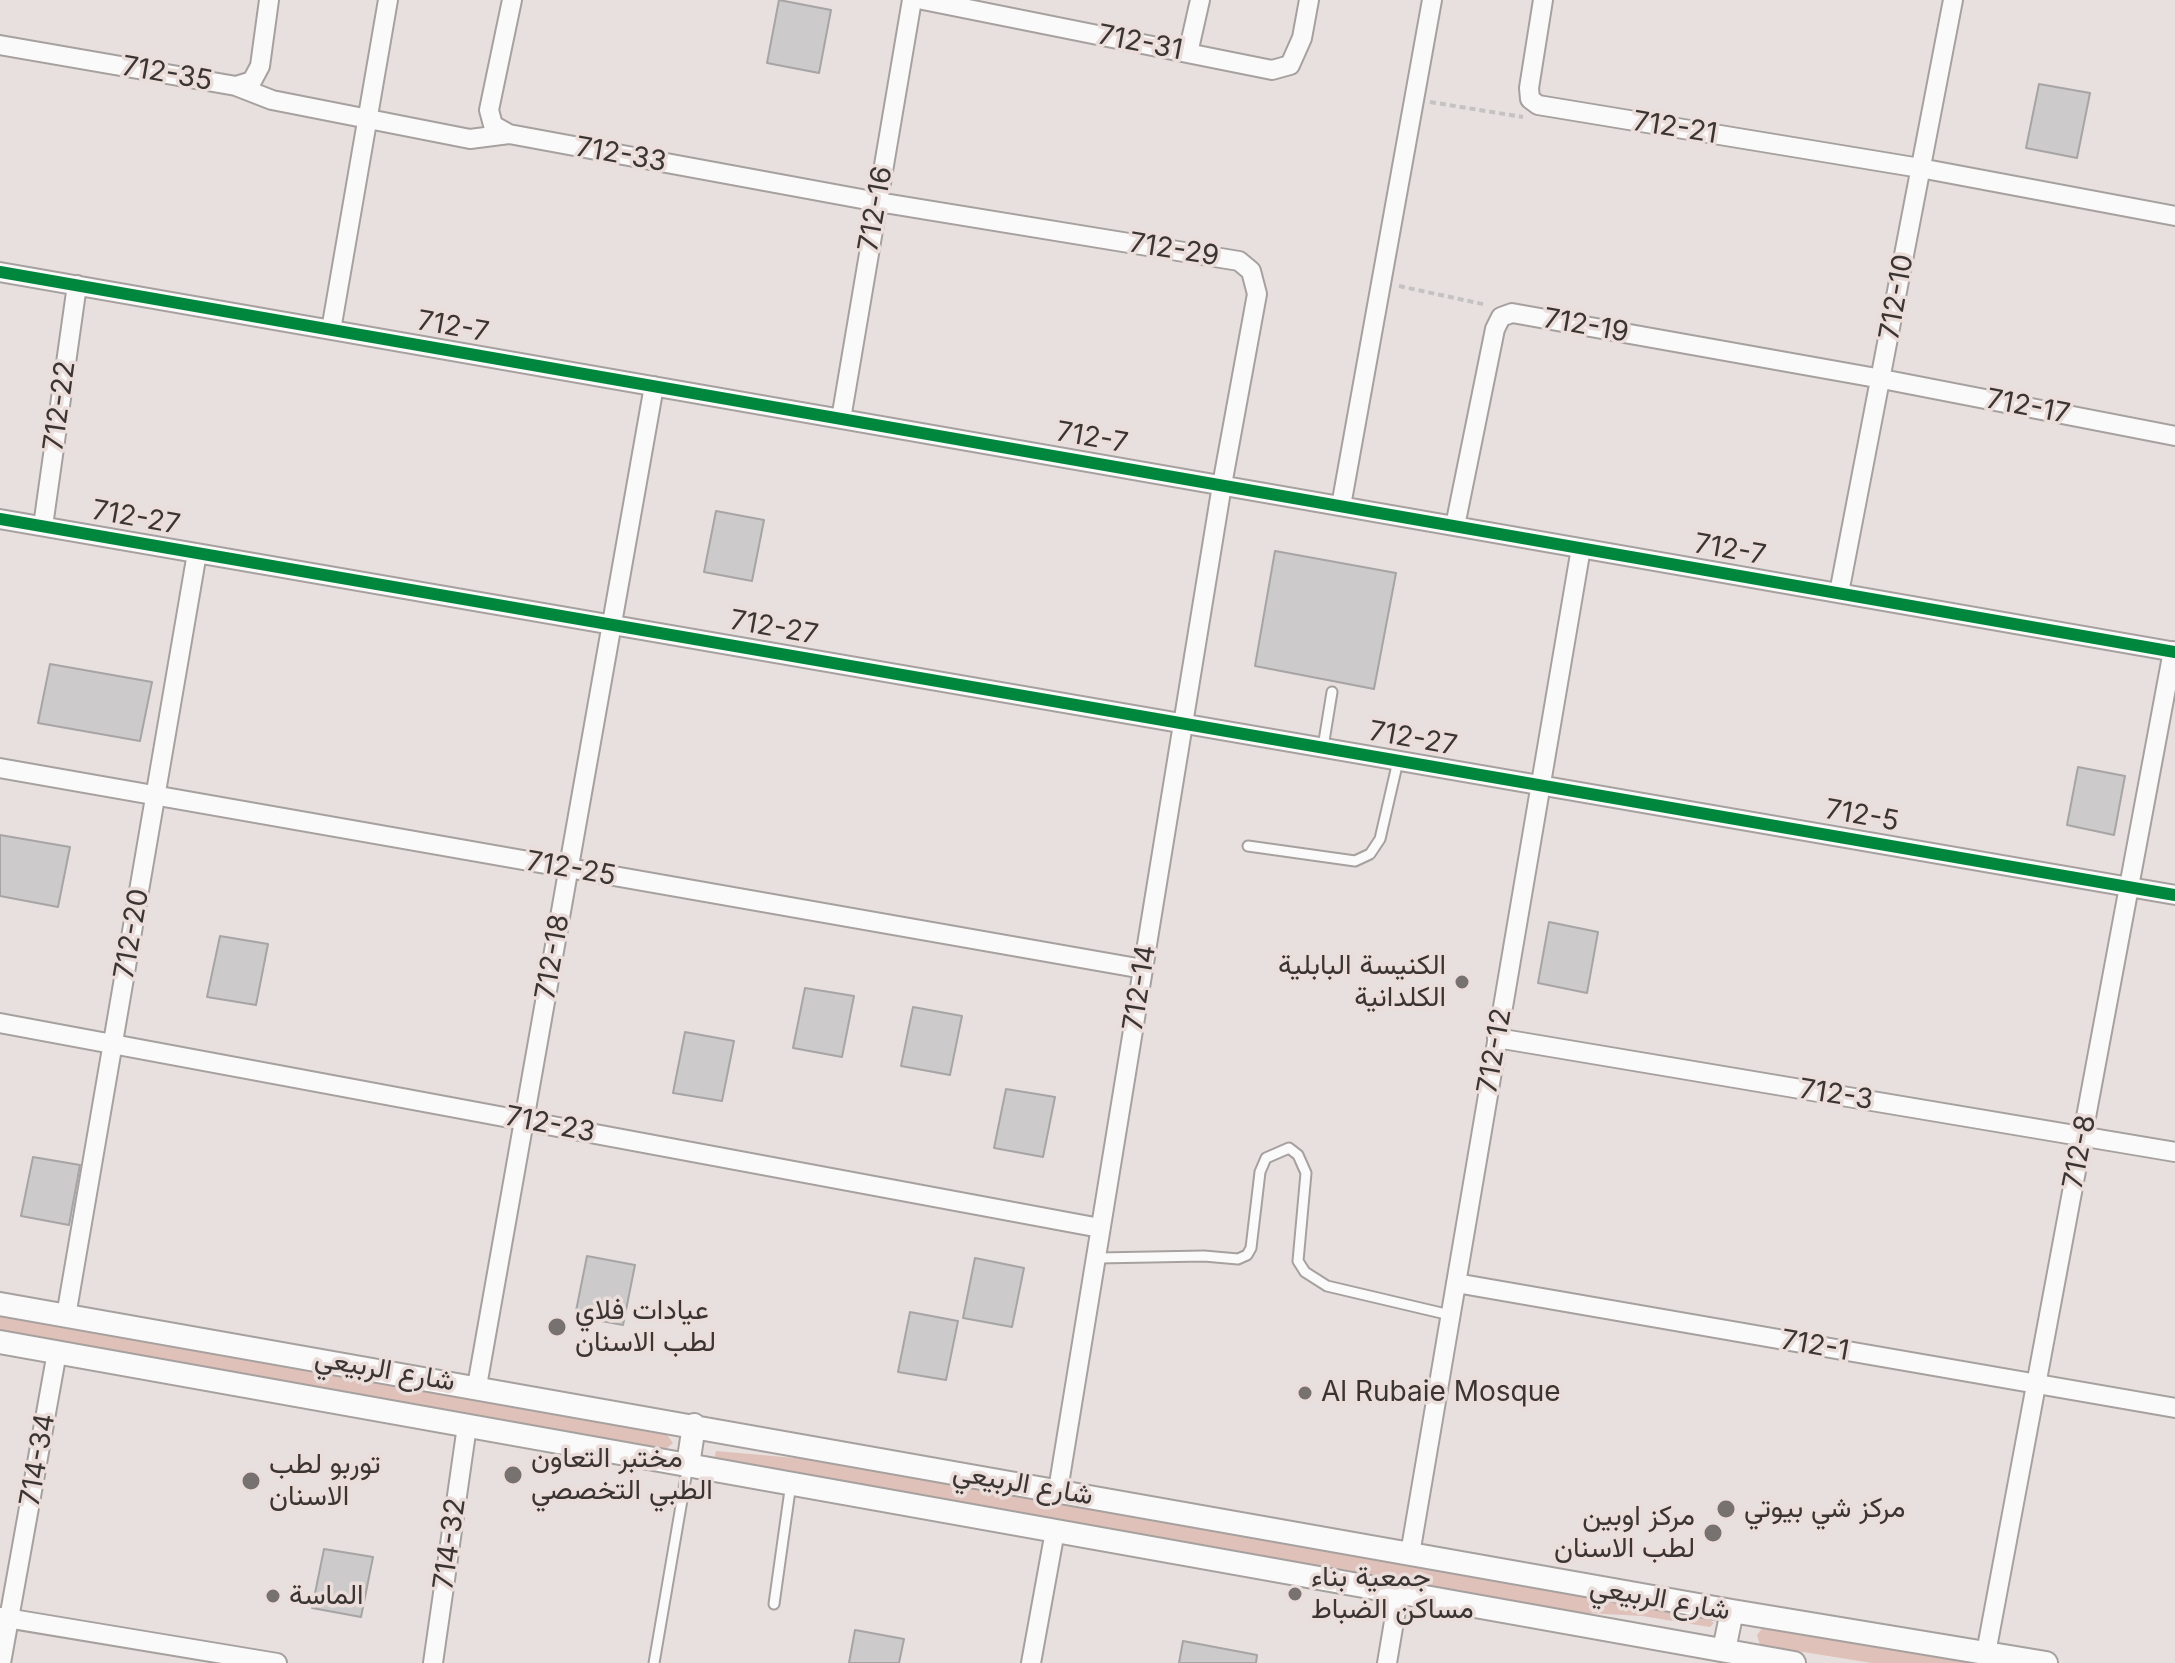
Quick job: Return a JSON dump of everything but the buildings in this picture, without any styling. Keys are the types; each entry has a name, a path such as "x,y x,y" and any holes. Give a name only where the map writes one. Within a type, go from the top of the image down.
{"street":[{"name":"712-35","path":"0,45 236,86 252,81 260,66 269,0"},
{"path":"331,330 388,0"},
{"path":"509,134 493,125 489,110 512,0"},
{"name":"712-16","path":"841,419 912,0"},
{"name":"712-31","path":"923,0 1272,70 1290,65 1302,38 1309,0"},
{"path":"1188,53 1200,0"},
{"path":"1341,506 1432,0"},
{"path":"1538,105 1530,99 1529,88 1543,0"},
{"name":"712-10","path":"1839,593 1953,0"},
{"name":"712-33","path":"236,86 272,100 470,139 509,134 878,202"},
{"name":"712-21","path":"1538,105 1920,168"},
{"path":"1920,168 2175,216"},
{"name":"712-29","path":"878,202 1239,261 1251,271 1257,294 1222,485"},
{"name":"712-7","path":"0,272 2174,652"},
{"name":"712-22","path":"43,526 77,285"},
{"name":"712-19","path":"1455,526 1495,329 1501,317 1512,313 1882,379"},
{"name":"712-17","path":"1882,379 2175,436"},
{"name":"712-18","path":"477,1386 654,386"},
{"name":"712-14","path":"1058,1490 1222,485"},
{"name":"712-27","path":"0,519 1540,785"},
{"name":"712-12","path":"1410,1554 1581,548"},
{"name":"712-20","path":"66,1316 197,553"},
{"name":"712-8","path":"1986,1653 2174,652"},
{"name":"712-25","path":"0,768 1143,969"},
{"name":"712-5","path":"1540,785 2175,895"},
{"name":"712-23","path":"0,1023 1100,1228"},
{"name":"712-3","path":"1497,1038 2175,1152"},
{"name":"712-1","path":"1456,1283 2175,1408"},
{"name":"شارع الربيعي","path":"0,1304 477,1386 1732,1611 2046,1663"},
{"name":"شارع الربيعي","path":"0,1342 1794,1663"},
{"name":"714-34","path":"1,1663 5,1617 57,1352"},
{"path":"688,1465 694,1425"},
{"name":"714-32","path":"433,1663 467,1426"},
{"path":"1031,1663 1055,1531"},
{"path":"1387,1663 1399,1592"},
{"path":"1724,1650 1732,1611"},
{"path":"5,1617 277,1663"}],"lane":[{"path":"1323,747 1332,692"},
{"path":"1248,846 1355,861 1370,854 1380,839 1398,761"},
{"path":"1098,1258 1204,1256 1238,1259 1247,1255 1251,1248 1260,1172 1266,1158 1289,1148 1298,1155 1306,1173 1298,1261 1305,1272 1327,1286 1450,1315"},
{"path":"654,1663 688,1465"},
{"path":"774,1604 791,1483"}],"path":[{"path":"1414,99 1521,118 1538,105"},
{"path":"1381,283 1482,301 1501,317"}],"shaded area":[{"path":"0,1316 666,1433 673,1443 666,1449 0,1331"},
{"path":"716,1451 806,1459 1706,1618 1714,1623 1710,1627 1642,1616 1550,1611 714,1459"},
{"path":"1763,1627 1971,1663 1872,1663 1760,1645 1757,1635"}],"cycle path":[{"path":"0,272 2175,652"},
{"path":"0,519 2175,895"}],"place":[{"name":"الكنيسة البابلية الكلدانية","path":"1462,982"},
{"name":"عيادات فلاي لطب الاسنان","path":"557,1327"},
{"name":"Al Rubaie Mosque","path":"1305,1393"},
{"name":"مختبر التعاون الطبي التخصصي","path":"513,1475"},
{"name":"توربو لطب الاسنان","path":"251,1481"},
{"name":"مركز شي بيوتي","path":"1726,1509"},
{"name":"مركز اوبين لطب الاسنان","path":"1713,1533"},
{"name":"جمعية بناء مساكن الضباط","path":"1295,1594"},
{"name":"الماسة","path":"273,1596"}]}
